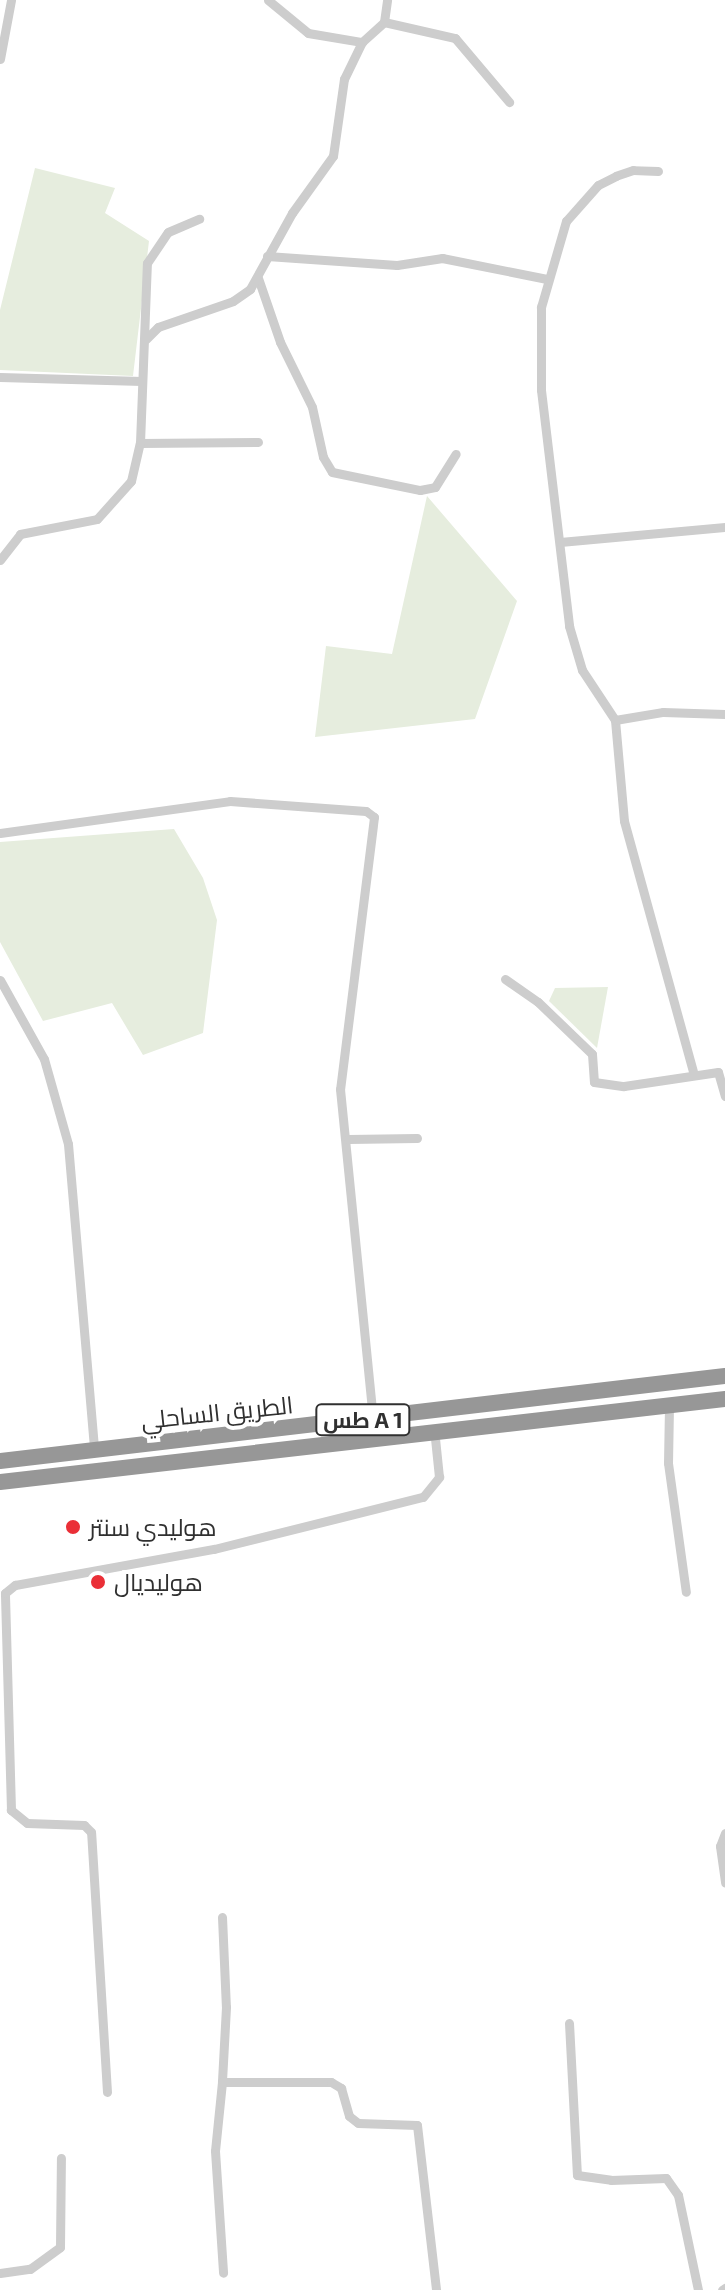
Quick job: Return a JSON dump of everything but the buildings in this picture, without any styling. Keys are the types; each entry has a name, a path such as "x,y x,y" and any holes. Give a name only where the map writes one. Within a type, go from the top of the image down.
{"highway":[{"name":"الطريق الساحلي","path":"0,1461 725,1376"},
{"name":"الطريق الساحلي","path":"0,1482 434,1429 725,1399"}],"street":[{"path":"0,59 11,0"},
{"path":"268,0 308,33 362,42"},
{"path":"146,339 173,321 233,301 258,278 267,256 333,156 341,92 362,42 384,22 387,0"},
{"path":"384,22 455,38 509,102"},
{"path":"658,171 633,170 586,196 566,221 547,279 540,319 541,390 575,649 582,670 615,720 624,821 694,1075"},
{"path":"0,560 20,534 106,513 131,481 140,443 146,339 143,301 150,253 177,224 199,219"},
{"path":"267,256 397,265 442,258 547,279"},
{"path":"258,278 280,342 312,407 325,465 332,472 420,490 435,487 456,454"},
{"path":"0,377 142,381"},
{"path":"140,443 258,442"},
{"path":"560,542 725,527"},
{"path":"615,720 663,712 725,714"},
{"path":"0,833 230,801 371,813 371,872 341,1062 373,1419"},
{"path":"505,979 531,995 592,1054 594,1082 624,1086 718,1072 725,1096"},
{"path":"0,980 44,1059 68,1144 94,1450"},
{"path":"348,1139 417,1138"},
{"path":"669,1406 668,1463 686,1592"},
{"path":"107,2092 91,1832 84,1825 27,1823 11,1810 5,1593 15,1585 214,1549 423,1497 439,1477 434,1429"},
{"path":"725,1833 720,1846 725,1883"},
{"path":"222,1917 222,2082 215,2151 223,2273"},
{"path":"569,2023 577,2175 611,2180 666,2178 678,2195 698,2290"},
{"path":"222,2082 331,2082 341,2088 349,2116 358,2123 417,2125 436,2290"},
{"path":"0,2273 30,2269 60,2247 61,2158"}],"green space":[{"path":"35,168 115,188 105,213 149,241 133,376 0,370 0,310"},
{"path":"427,496 517,601 475,719 315,737 326,646 392,654"},
{"path":"174,829 203,878 217,920 203,1033 143,1055 112,1003 43,1021 0,942 0,842"},
{"path":"608,987 597,1048 549,1001 555,988"}],"place":[{"name":"هوليدي سنتر","path":"73,1527"},
{"name":"هوليديال","path":"98,1582"}]}
